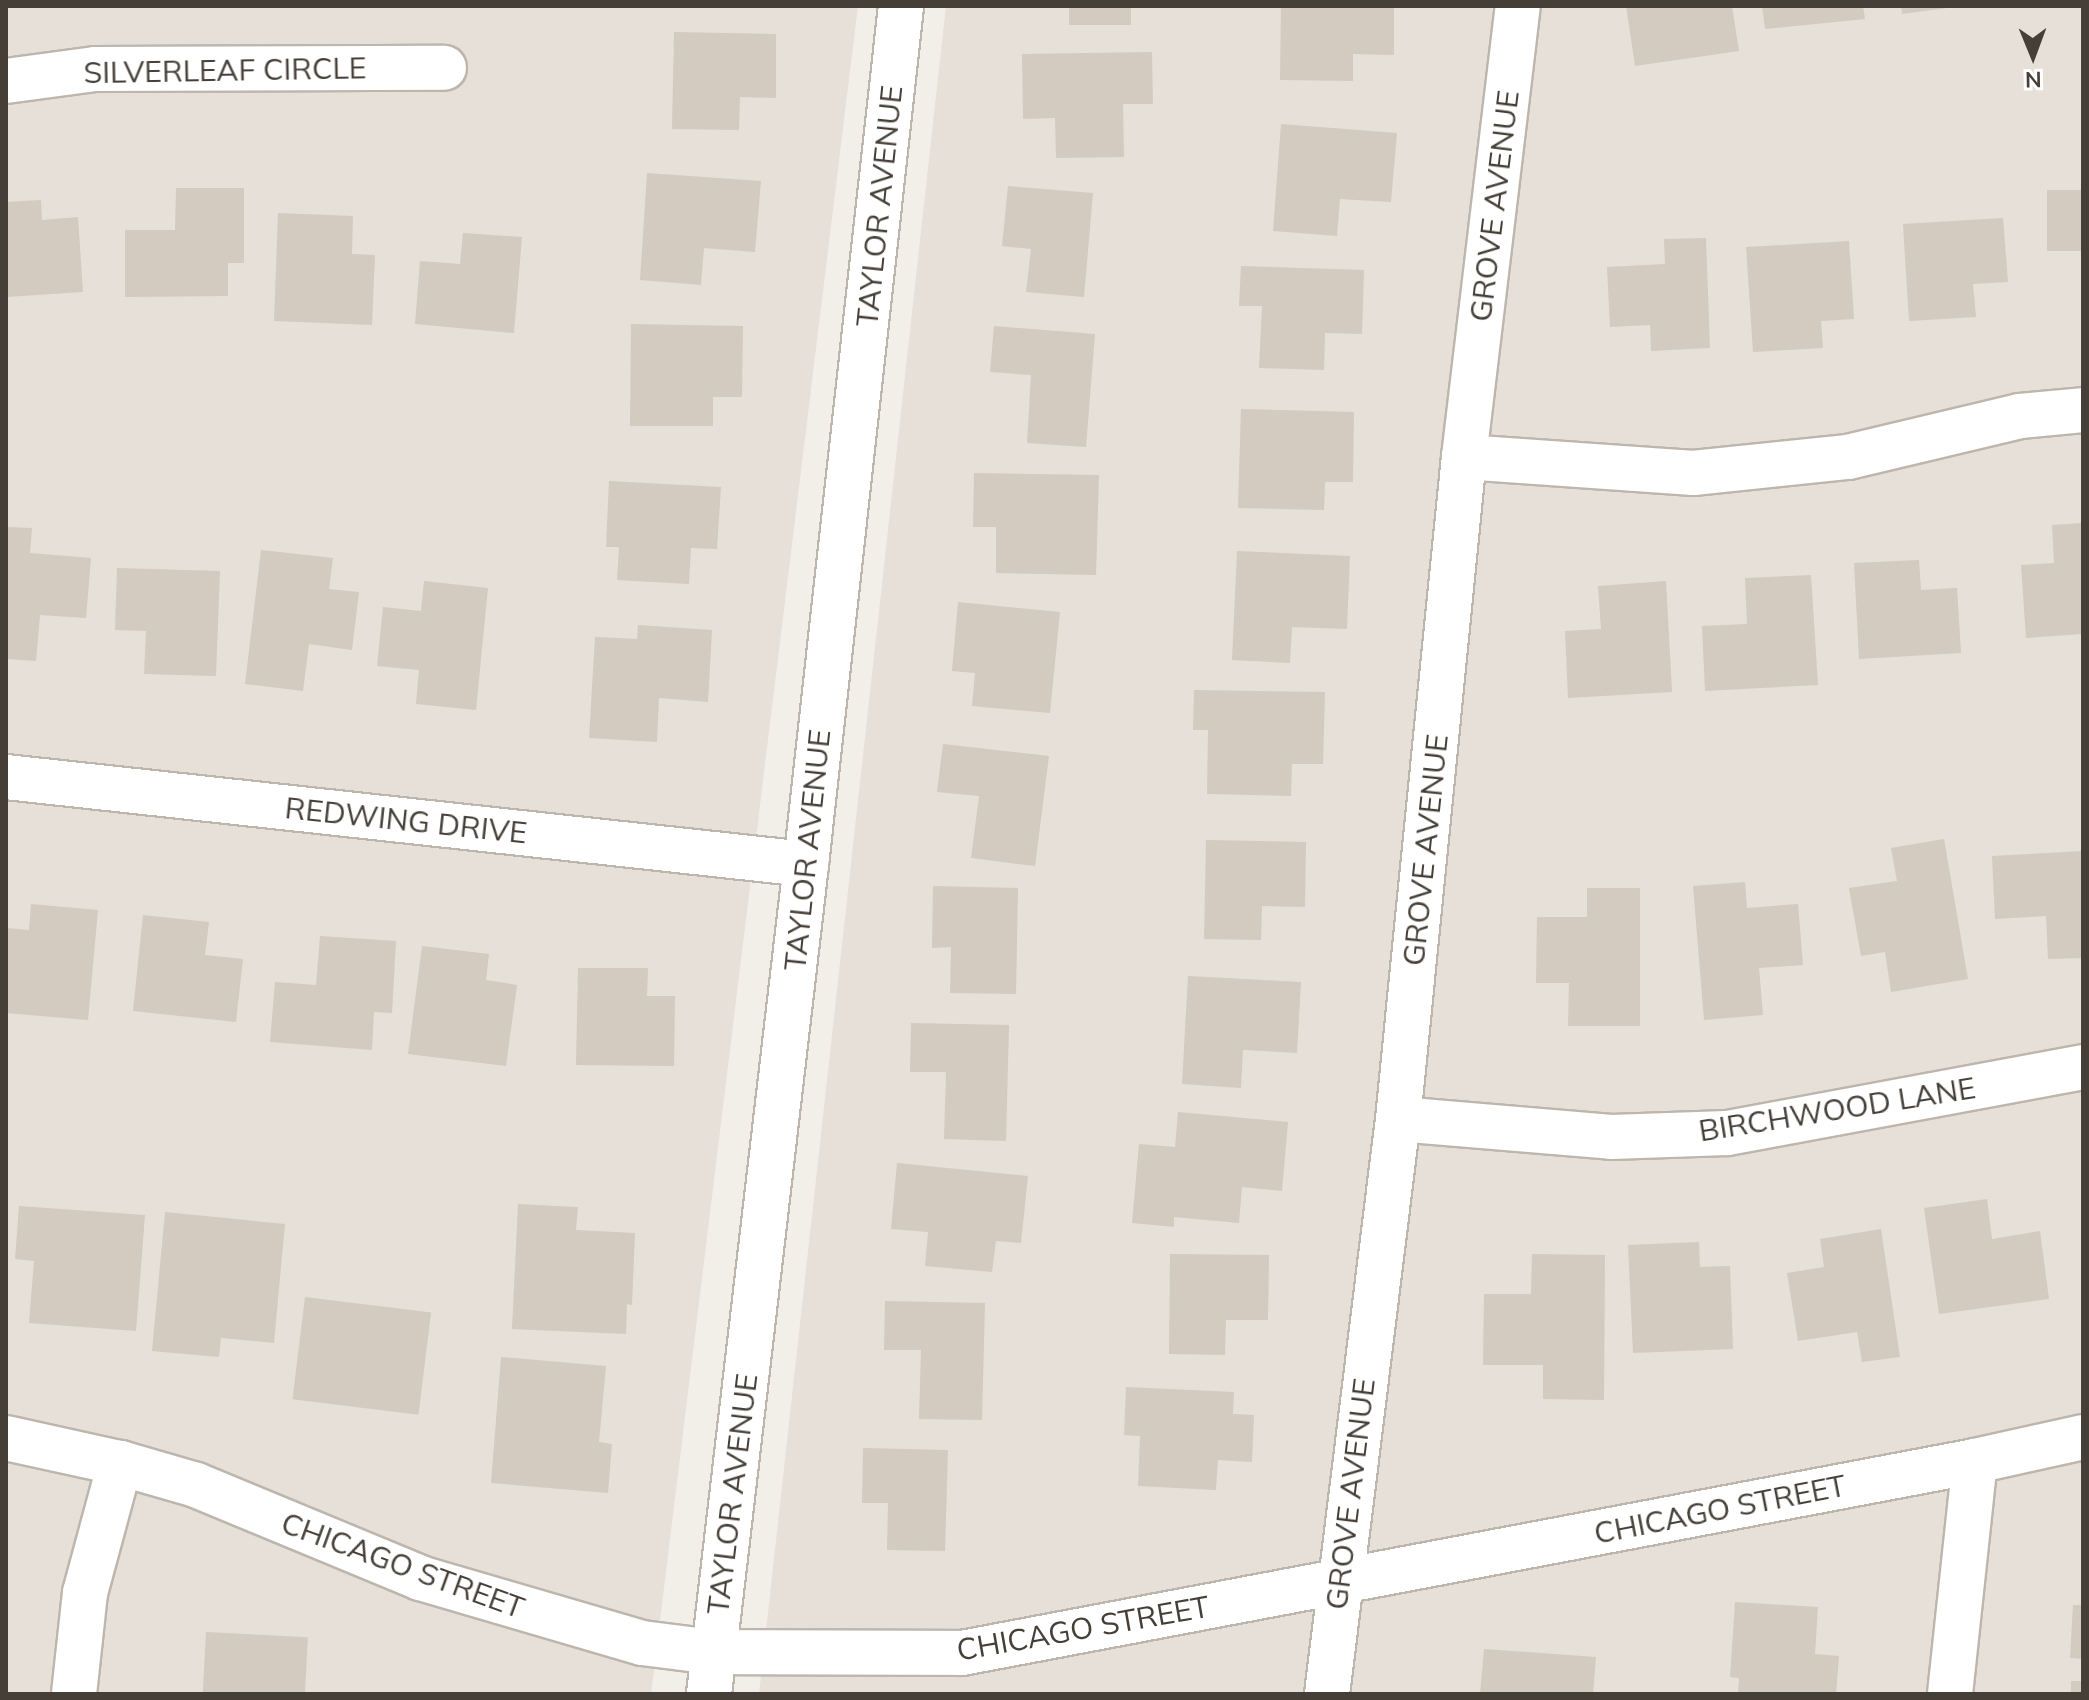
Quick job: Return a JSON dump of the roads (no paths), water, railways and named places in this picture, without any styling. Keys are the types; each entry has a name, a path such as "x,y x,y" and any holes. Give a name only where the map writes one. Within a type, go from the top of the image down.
{"street":[{"name":"TAYLOR AVENUE","path":"711,1673 806,864 901,6"},
{"name":"GROVE AVENUE","path":"1327,1694 1398,1119 1464,457 1518,6"},
{"name":"SILVERLEAF CIRCLE","path":"6,81 95,69 444,68"},
{"path":"1464,457 1693,473 1848,457 2020,416 2083,410"},
{"name":"REDWING DRIVE","path":"6,777 806,864"},
{"name":"BIRCHWOOD LANE","path":"1398,1119 1611,1137 1727,1133 2083,1067"},
{"name":"CHICAGO STREET","path":"6,1438 120,1463 196,1485 420,1578 578,1627 642,1643 711,1673 962,1653 1975,1461 2083,1437"},
{"path":"1950,1694 1975,1461"},
{"path":"74,1694 85,1593 120,1463"}]}
